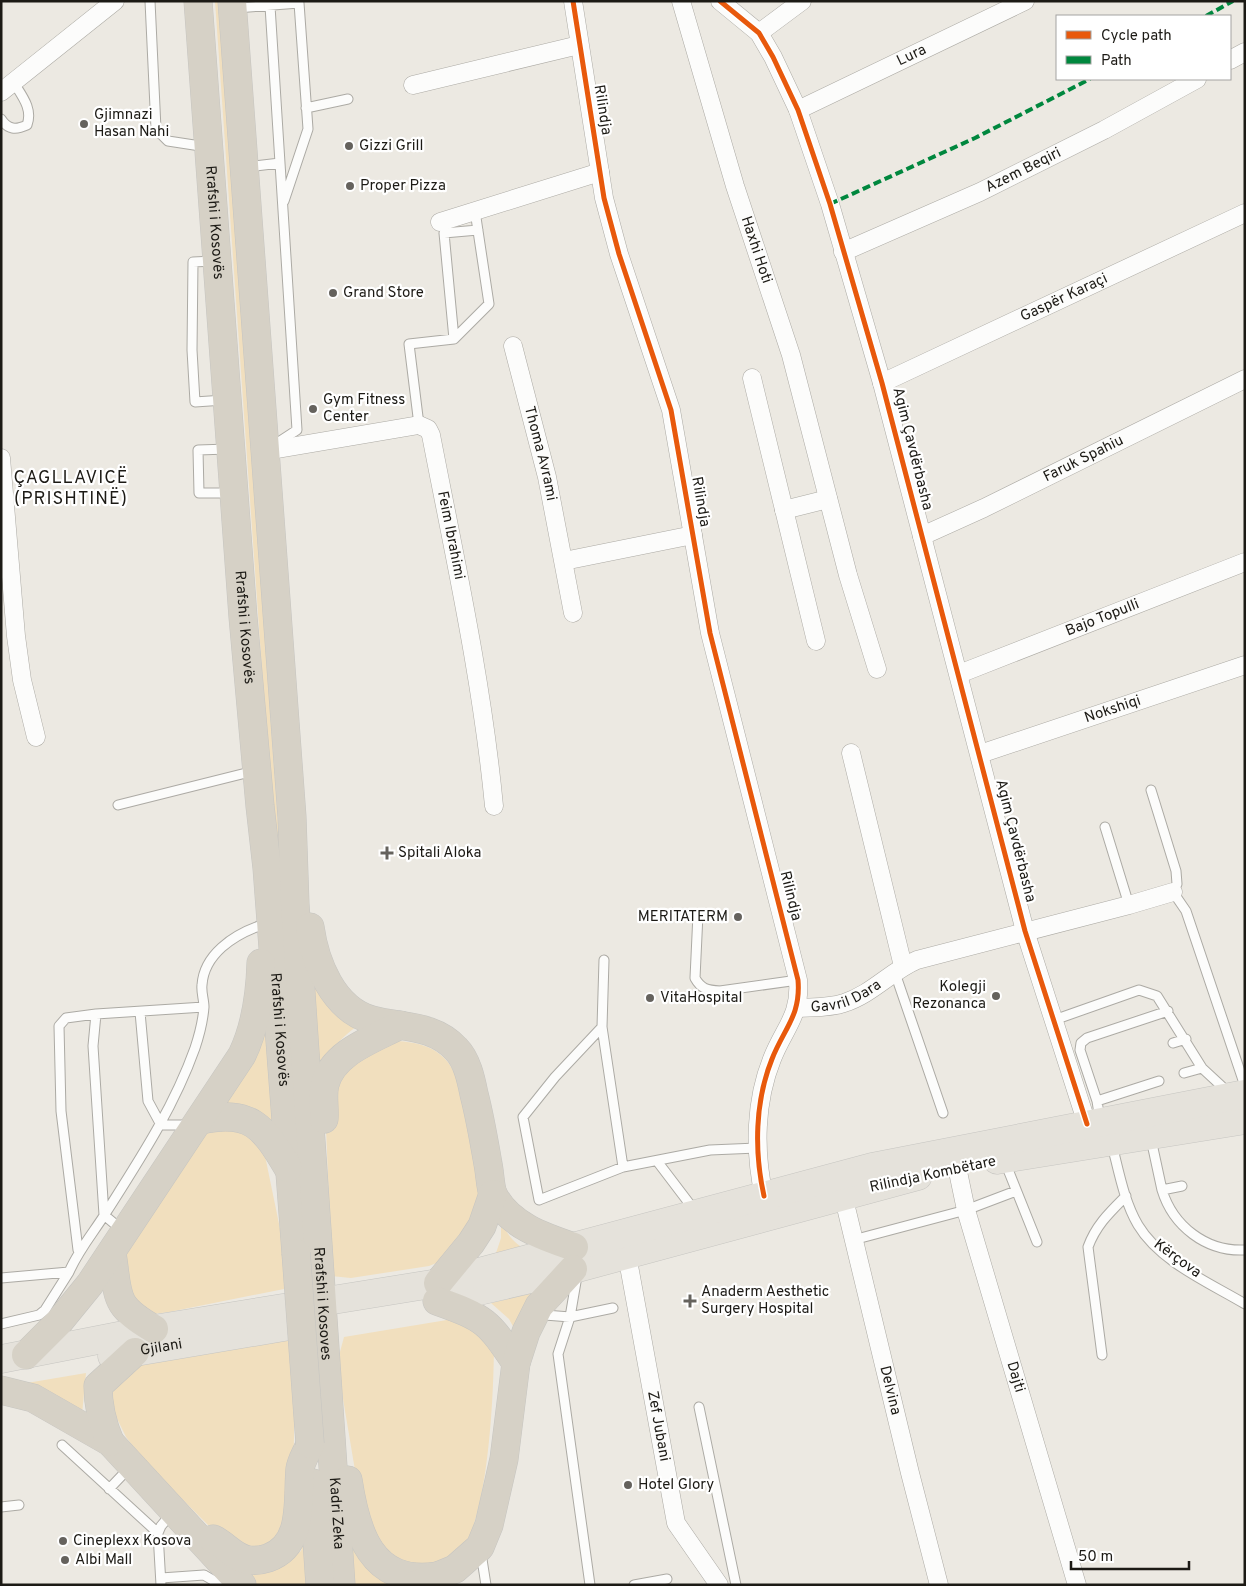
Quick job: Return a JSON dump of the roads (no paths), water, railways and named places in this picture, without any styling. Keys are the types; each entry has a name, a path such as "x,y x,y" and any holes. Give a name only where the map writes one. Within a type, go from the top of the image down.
{"highway":[{"name":"Rrafshi i Kosovës","path":"198,1 230,449 260,806 300,1167"},
{"name":"Rrafshi i Kosovës","path":"233,5 292,817 300,1167 296,1253"},
{"path":"14,1357 75,1305 200,1122 242,1055 251,1037 260,978 256,861 260,806"},
{"path":"292,817 304,864 313,947 324,975 344,1002 370,1019 424,1028 437,1034 457,1050 471,1078 493,1194 482,1226 437,1292 482,1319 490,1326 516,1363"},
{"path":"200,1122 229,1116 248,1120 300,1167 322,1133 325,1083 340,1060 360,1046 400,1025"},
{"name":"Rrafshi i Kosoves","path":"300,1167 322,1311 321,1443"},
{"path":"416,1585 466,1562 480,1547 489,1525 504,1459 516,1363 526,1332 536,1309 575,1262 511,1216 493,1194"},
{"path":"118,1243 120,1302 136,1319 154,1329"},
{"name":"Rrafshi i Kosoves","path":"296,1253 321,1443"},
{"path":"110,1442 102,1423 98,1401 98,1386 135,1352"},
{"path":"1,1390 33,1398 110,1442 242,1585"},
{"path":"183,1520 218,1541 238,1557 249,1560 263,1560 278,1553 289,1542 294,1529 299,1500 300,1467 321,1443 346,1466 356,1519 366,1546 372,1555 387,1569 404,1576 420,1579 443,1574"},
{"name":"Kadri Zeka","path":"320,1585 321,1443"},
{"name":"Kadri Zeka","path":"321,1443 341,1585"}],"main road":[{"name":"Rilindja Kombëtare","path":"575,1262 696,1214 921,1156 1099,1122 1242,1099"},
{"name":"Rilindja Kombëtare","path":"575,1262 627,1255 843,1195 1004,1159 1099,1122 1149,1134 1242,1099"},
{"path":"322,1311 437,1292 575,1262"},
{"name":"Gjilani","path":"14,1357 154,1329 322,1311"},
{"name":"Gjilani","path":"1,1377 135,1352 322,1311"}],"street":[{"path":"8,87 115,1"},
{"name":"Rilindja","path":"573,1 600,172 619,254 670,410 712,642 798,980 798,1008"},
{"name":"Haxhi Hoti","path":"681,1 735,186 791,355 828,499 877,669"},
{"name":"Agim Çavdërbasha","path":"720,1 759,33 773,56 798,110 830,204 882,383 1025,931 1054,1020 1099,1122"},
{"path":"759,33 802,1"},
{"name":"Lura","path":"798,110 1025,1"},
{"path":"413,86 579,45"},
{"path":"1231,59 1245,52"},
{"name":"Azem Beqiri","path":"843,252 980,192 1104,130 1195,80"},
{"path":"440,222 600,172"},
{"name":"Gaspër Karaçi","path":"882,383 1245,213"},
{"name":"Thoma Avrami","path":"513,346 547,477 573,613"},
{"path":"752,378 816,641"},
{"name":"Faruk Spahiu","path":"922,536 984,508 1245,379"},
{"path":"266,450 419,425"},
{"name":"Feim Ibrahimi","path":"419,425 428,429 431,435 458,562 487,733 494,806"},
{"path":"1,458 16,636 22,680 36,737"},
{"path":"784,510 828,499"},
{"path":"564,561 693,535"},
{"name":"Bajo Topulli","path":"959,674 1245,562"},
{"name":"Nokshiqi","path":"980,754 1245,665"},
{"path":"851,753 899,969"},
{"name":"Gavril Dara","path":"764,1196 757,1148 762,1092 771,1061 798,1008 844,1003 876,986 899,969 917,960 1129,906 1174,892"},
{"name":"Dajti","path":"957,1168 966,1210 1077,1585"},
{"name":"Delvina","path":"843,1195 939,1585"},
{"name":"Zef Jubani","path":"627,1255 676,1524 719,1585"}],"lane":[{"path":"150,1 156,129 168,141 210,148"},
{"path":"233,5 270,6 299,3 308,129 283,206"},
{"path":"266,450 297,430 270,6"},
{"path":"1,119 9,128 18,129 27,125 30,118 28,108 8,87"},
{"path":"306,108 348,99"},
{"path":"244,167 280,163"},
{"path":"419,425 409,344 454,339 489,304 476,211"},
{"path":"454,339 444,233 478,230"},
{"path":"118,805 257,770"},
{"path":"1151,790 1176,871 1177,884 1174,892 1186,911 1242,1099"},
{"path":"1105,827 1129,906"},
{"path":"698,914 695,978 700,986 706,990 720,991 798,980"},
{"path":"1,1324 39,1314 45,1310 69,1272 78,1250 104,1215 161,1125 195,1048 204,1007 202,984 209,963 222,946 237,934 259,926"},
{"path":"604,960 602,1027 622,1167"},
{"path":"899,969 943,1113"},
{"path":"1054,1020 1139,990 1157,996 1186,1039 1202,1068 1242,1099"},
{"path":"78,1250 61,1111 59,1026 66,1018 96,1014 204,1007"},
{"name":"Kërçova","path":"1168,1011 1141,1025 1087,1038 1081,1043 1080,1050 1099,1122 1139,1226 1162,1251 1245,1304"},
{"path":"140,1012 148,1102 161,1125"},
{"path":"96,1014 93,1046 104,1215 118,1243"},
{"path":"602,1027 555,1078 524,1117 539,1200 622,1167 710,1150 757,1148"},
{"path":"1173,1044 1186,1039"},
{"path":"1184,1073 1202,1068"},
{"path":"1099,1122 1154,1080"},
{"path":"161,1125 200,1122"},
{"path":"1149,1134 1162,1190 1173,1215 1195,1235 1221,1249 1245,1250"},
{"path":"1004,1159 1036,1242"},
{"path":"657,1161 696,1214"},
{"path":"1162,1190 1182,1186"},
{"path":"853,1240 966,1210 1016,1191"},
{"path":"1102,1355 1088,1247 1093,1232 1126,1196"},
{"path":"575,1262 570,1317 558,1354 590,1585"},
{"path":"1,1278 69,1272"},
{"path":"536,1309 545,1315 570,1317 613,1308"},
{"path":"700,1407 736,1585"},
{"path":"62,1445 158,1533"},
{"path":"110,1488 132,1465"},
{"path":"1,1507 19,1505"},
{"path":"183,1520 165,1519 158,1533 161,1581 204,1575 221,1585"},
{"path":"480,1547 486,1585"},
{"path":"634,1585 666,1579"}],"place":[{"name":"Gjimnazi Hasan Nahi","path":"84,124"},
{"name":"Gizzi Grill","path":"349,146"},
{"name":"Proper Pizza","path":"350,186"},
{"name":"Grand Store","path":"333,293"},
{"name":"Gym Fitness Center","path":"313,409"},
{"name":"Spitali Aloka","path":"387,853"},
{"name":"MERITATERM","path":"738,917"},
{"name":"Kolegji Rezonanca","path":"996,996"},
{"name":"VitaHospital","path":"650,998"},
{"name":"Anaderm Aesthetic Surgery Hospital","path":"690,1301"},
{"name":"Hotel Glory","path":"628,1485"},
{"name":"Cineplexx Kosova","path":"63,1541"},
{"name":"Albi Mall","path":"65,1560"}],"district":[{"name":"ÇAGLLAVICË (PRISHTINË)","path":"71,488"}]}
